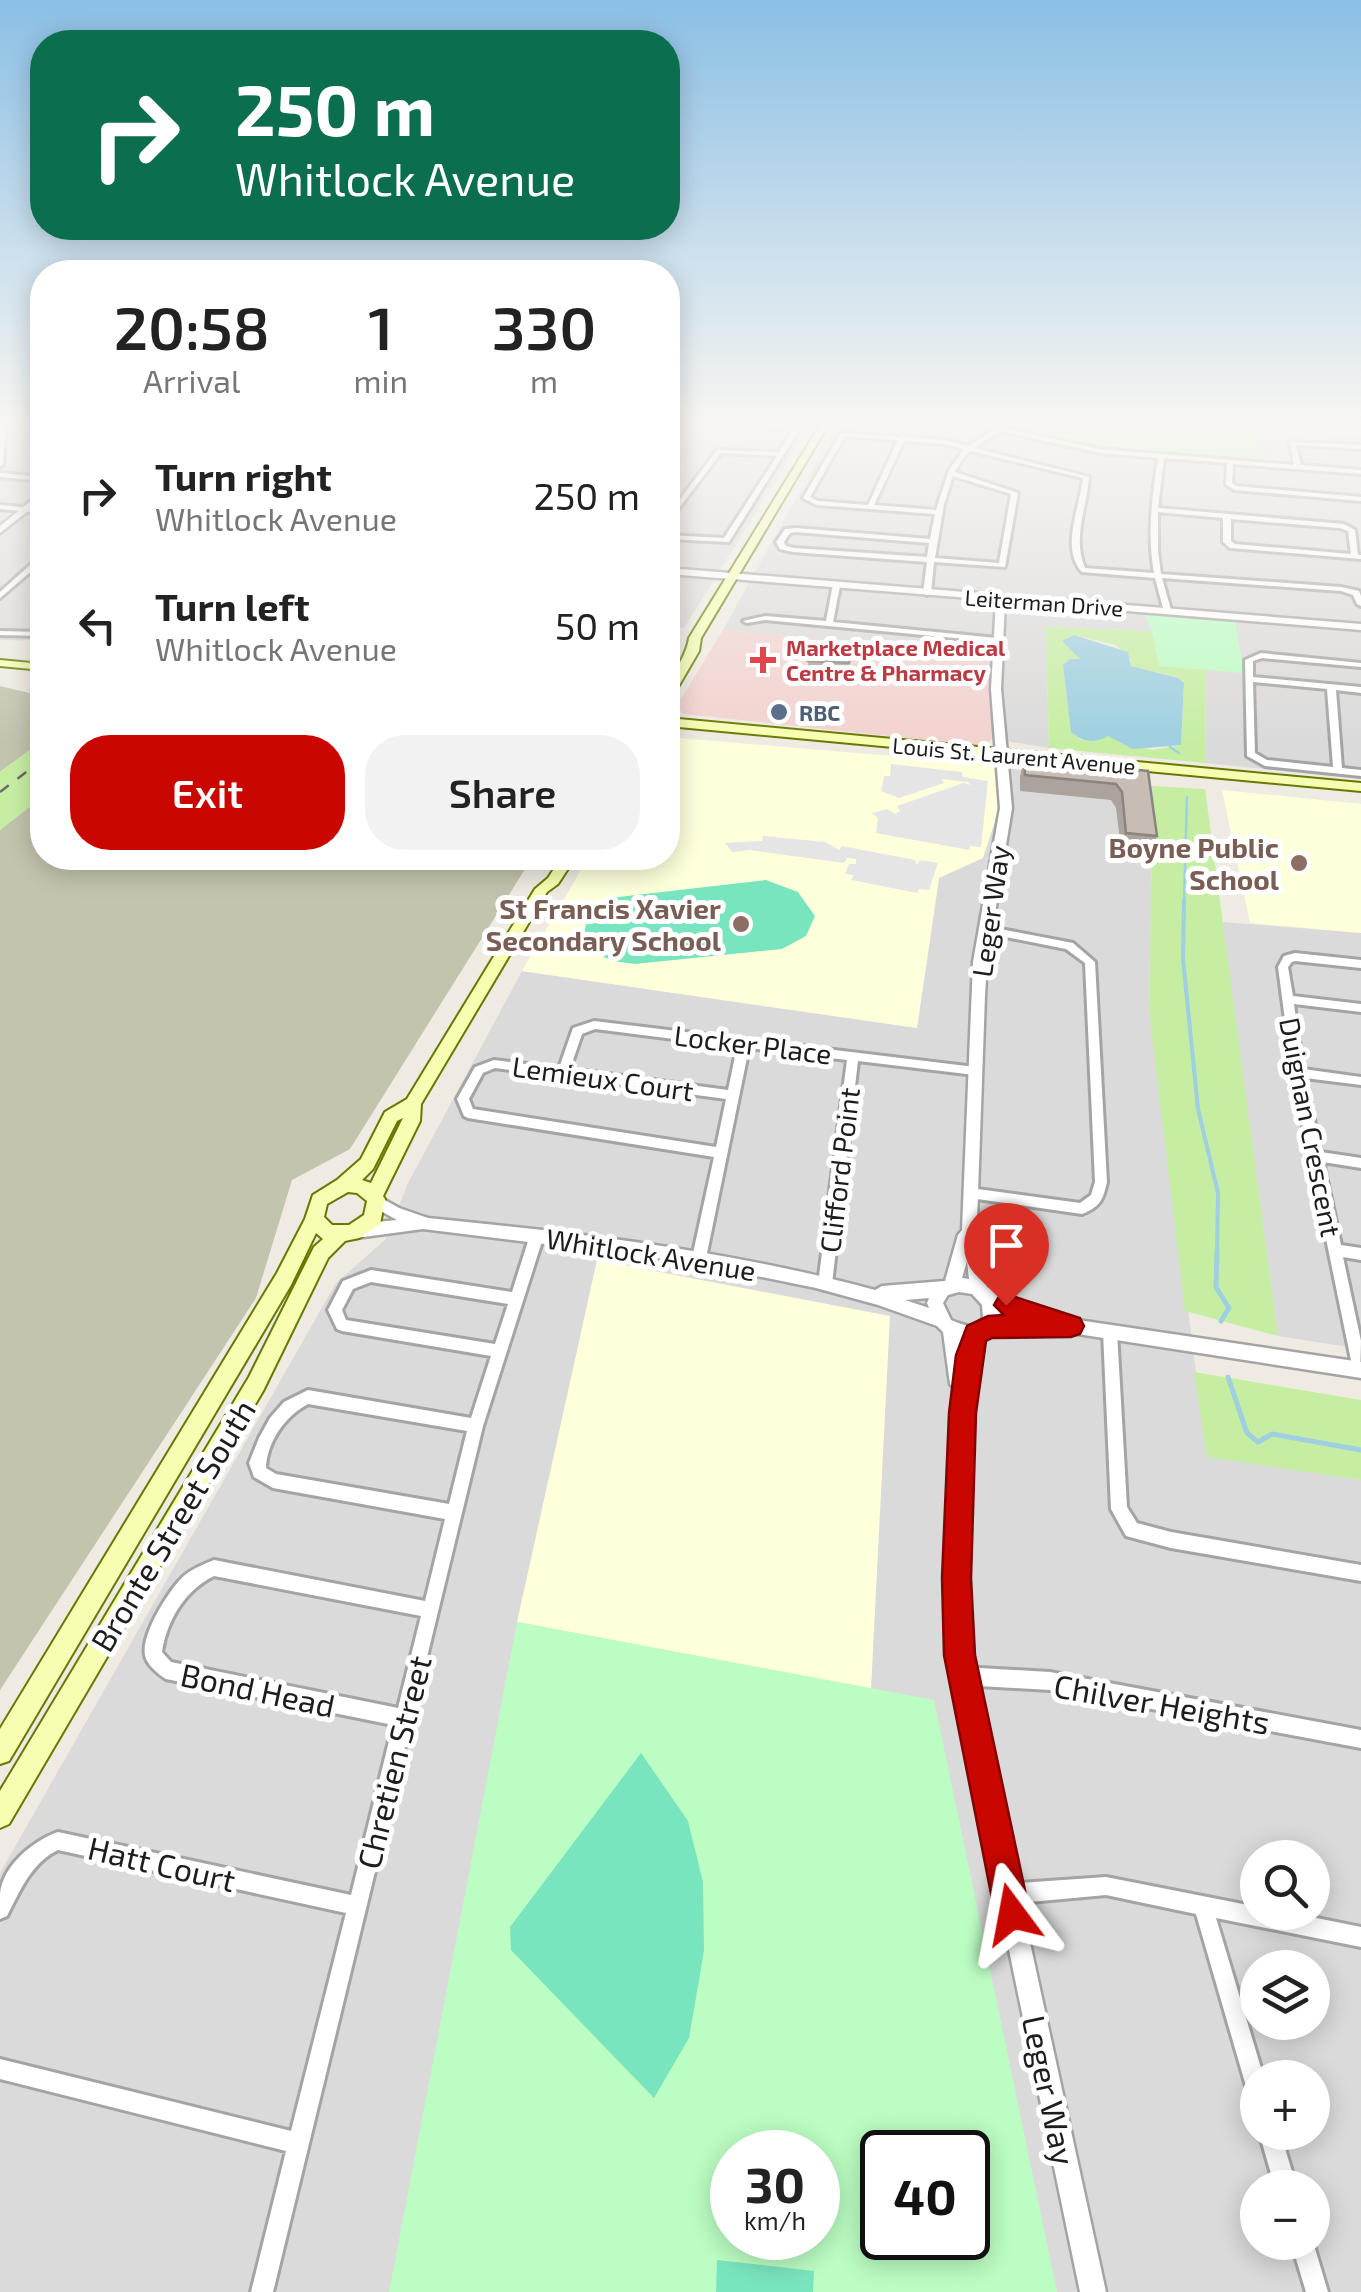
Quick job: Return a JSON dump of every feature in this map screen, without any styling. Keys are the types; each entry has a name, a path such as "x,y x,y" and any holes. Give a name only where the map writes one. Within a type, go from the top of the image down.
{"main road":[{"path":"680,653 693,642 763,529"},
{"path":"680,673 693,651 693,642"},
{"path":"0,654 30,657"},
{"path":"0,663 30,667"},
{"name":"Louis St. Laurent Avenue","path":"680,723 1361,795"},
{"name":"Louis St. Laurent Avenue","path":"680,732 1361,788"},
{"path":"542,889 540,882 547,870"},
{"path":"413,1104 391,1118 368,1164 319,1200 314,1219 319,1227 348,1233 373,1219 375,1199 411,1121 413,1104 542,889 560,870"},
{"path":"344,1185 361,1186 375,1199"},
{"name":"Bronte Street South","path":"0,1752 226,1378 314,1219"},
{"name":"Bronte Street South","path":"0,1816 256,1384 321,1253 348,1233"}],"street":[{"path":"680,538 726,540 733,529"},
{"path":"927,594 935,529"},
{"path":"933,541 796,530 788,531 780,542 788,550 992,566 1004,563 1007,529"},
{"path":"1077,529 1078,567 1092,572 1155,573 1341,589 1356,593 1361,604"},
{"path":"1151,529 1155,573 1167,610"},
{"path":"1227,529 1227,542 1234,546 1358,558 1348,529"},
{"path":"0,596 30,569"},
{"name":"Leiterman Drive","path":"680,572 1361,627"},
{"path":"0,583 13,584"},
{"path":"828,625 836,586"},
{"name":"Leger Way","path":"983,1294 969,1221 974,1071 985,930 1006,808 996,689 1000,600"},
{"path":"747,621 765,618 998,640"},
{"path":"0,632 30,633"},
{"path":"1361,665 1256,655 1250,660 1250,754 1266,763 1361,773"},
{"path":"1250,679 1361,690"},
{"path":"1330,687 1338,770"},
{"path":"970,1194 1082,1209 1097,1198 1102,1182 1090,962 1069,946 985,930"},
{"name":"Duignan Crescent","path":"1360,1370 1298,1073 1283,967 1288,958 1361,964"},
{"path":"1286,999 1361,1008"},
{"name":"Locker Place","path":"562,1072 578,1031 584,1026 974,1071"},
{"path":"699,1258 744,1043"},
{"name":"Clifford Point","path":"825,1284 853,1056"},
{"name":"Lemieux Court","path":"720,1153 468,1113 462,1108 463,1098 478,1070 494,1064 733,1095"},
{"path":"1298,1073 1361,1081"},
{"path":"1316,1156 1361,1162"},
{"name":"Whitlock Avenue","path":"375,1199 394,1213 428,1224 699,1258 872,1294 946,1325"},
{"name":"Leger Way","path":"947,1288 969,1221"},
{"name":"Whitlock Avenue","path":"348,1233 428,1224"},
{"name":"Chretien Street","path":"262,2292 476,1426 537,1236"},
{"path":"1334,1250 1361,1254"},
{"path":"500,1351 342,1326 335,1310 348,1285 370,1276 516,1299"},
{"path":"1071,1326 982,1330 946,1325 935,1304 947,1288 983,1294 1031,1316 1071,1326 1360,1370"},
{"name":"Whitlock Avenue","path":"872,1294 947,1288"},
{"path":"982,1330 994,1312 983,1294"},
{"name":"Leger Way","path":"946,1325 962,1413"},
{"name":"Leger Way","path":"982,1330 969,1355 962,1413 956,1578 962,1676 1093,2292"},
{"path":"1110,1332 1119,1508 1132,1530 1361,1573"},
{"path":"455,1513 273,1481 259,1472 257,1463 282,1412 308,1397 476,1426"},
{"name":"Bond Head","path":"404,1718 166,1670 153,1654 154,1638 186,1582 214,1568 431,1610"},
{"name":"Chilver Heights","path":"962,1676 1050,1681 1361,1739"},
{"name":"Hatt Court","path":"0,1909 31,1856 45,1844 58,1841 358,1906"},
{"path":"1008,1894 1106,1886 1361,1937"},
{"path":"1204,1908 1248,2060"},
{"path":"0,2069 299,2144"},
{"path":"1307,2260 1317,2292"}],"shaded area":[{"path":"0,529 30,529 30,641 0,640"},
{"path":"680,529 746,529 684,628 680,628"},
{"path":"779,529 1361,529 1361,779 1205,763 1206,669 1244,672 1234,620 1145,614 1152,631 1046,627 1049,748 992,739 988,655 723,630"},
{"path":"723,630 988,655 992,739 982,746 684,714 680,700"},
{"path":"0,686 30,693 30,750 0,772"},
{"name":"St Francis Xavier Secondary School","path":"680,738 995,765 999,809 983,858 939,878 917,1028 522,971 581,870 680,870"},
{"path":"891,764 962,772 963,777 988,781 981,847 970,846 969,850 876,833 878,818 872,813 887,809 895,814 900,811 897,806 963,783 972,785 967,782 942,779 944,783 899,798 881,791 884,776 890,776"},
{"path":"995,765 1153,786 1149,1010 1207,1456 1361,1480 1361,2292 0,2292 0,1873 336,1283 386,1239 408,1183 522,971 917,1028 939,878 999,809"},
{"name":"Boyne Public School","path":"1222,790 1361,804 1361,933 1250,923"},
{"path":"30,806 30,870 524,870 350,1149 292,1180 256,1298 0,1690 0,830"},
{"path":"763,836 825,842 839,850 842,846 915,860 917,865 920,860 938,863 929,890 919,889 917,893 851,880 854,875 845,874 856,859 847,858 844,863 750,850 732,852 725,843 762,841"},
{"path":"1222,922 1361,933 1361,1349 1278,1336"},
{"path":"597,1260 890,1316 871,1689 517,1622"}],"green space":[{"path":"1144,614 1235,620 1244,673 1159,666"},
{"path":"1046,627 1152,631 1159,666 1206,669 1205,763 1049,748","holes":["1074,635 1116,645 1131,659 1131,666 1178,678 1184,684 1181,745 1152,750 1107,735 1091,741 1071,732 1063,665 1082,660"]},
{"path":"30,750 30,806 0,830 0,772"},
{"path":"1153,786 1205,789 1278,1336 1185,1311 1149,1010"},
{"path":"766,880 798,892 815,916 806,936 782,949 635,964 612,961 595,952 584,934 588,915 610,898"},
{"path":"1194,1372 1361,1400 1361,1480 1207,1457"},
{"path":"517,1622 934,1700 1057,2292 389,2292"},
{"path":"641,1753 688,1821 703,1882 704,1951 689,2038 654,2098 511,1950 510,1927"},
{"path":"717,2260 814,2271 813,2292 716,2292"}],"water":[{"path":"1074,635 1128,652 1131,666 1184,683 1181,745 1133,749 1108,736 1089,741 1071,732 1063,665 1070,659 1080,659 1062,641"}],"building":[{"path":"811,645 852,648 849,663 808,661"},
{"path":"1024,759 1148,771 1157,836 1126,833 1122,792 1116,784 1025,775"}],"waterway":[{"path":"1170,747 1179,753"},
{"path":"1184,903 1187,797"},
{"path":"1184,900 1183,959 1198,1109 1218,1193 1217,1253"},
{"path":"1217,1251 1216,1287 1229,1308 1221,1321"},
{"path":"1228,1377 1247,1433 1258,1442 1272,1434 1361,1450"}],"railway":[{"path":"0,792 30,769"}],"place":[{"name":"Marketplace Medical Centre & Pharmacy","path":"763,660"},
{"name":"RBC","path":"779,712"},
{"name":"Boyne Public School","path":"1299,863"},
{"name":"St Francis Xavier Secondary School","path":"741,924"}],"route":[{"path":"1006,1305 1071,1326 988,1327 976,1334 969,1355 962,1413 956,1578 960,1655 1012,1914"}]}
